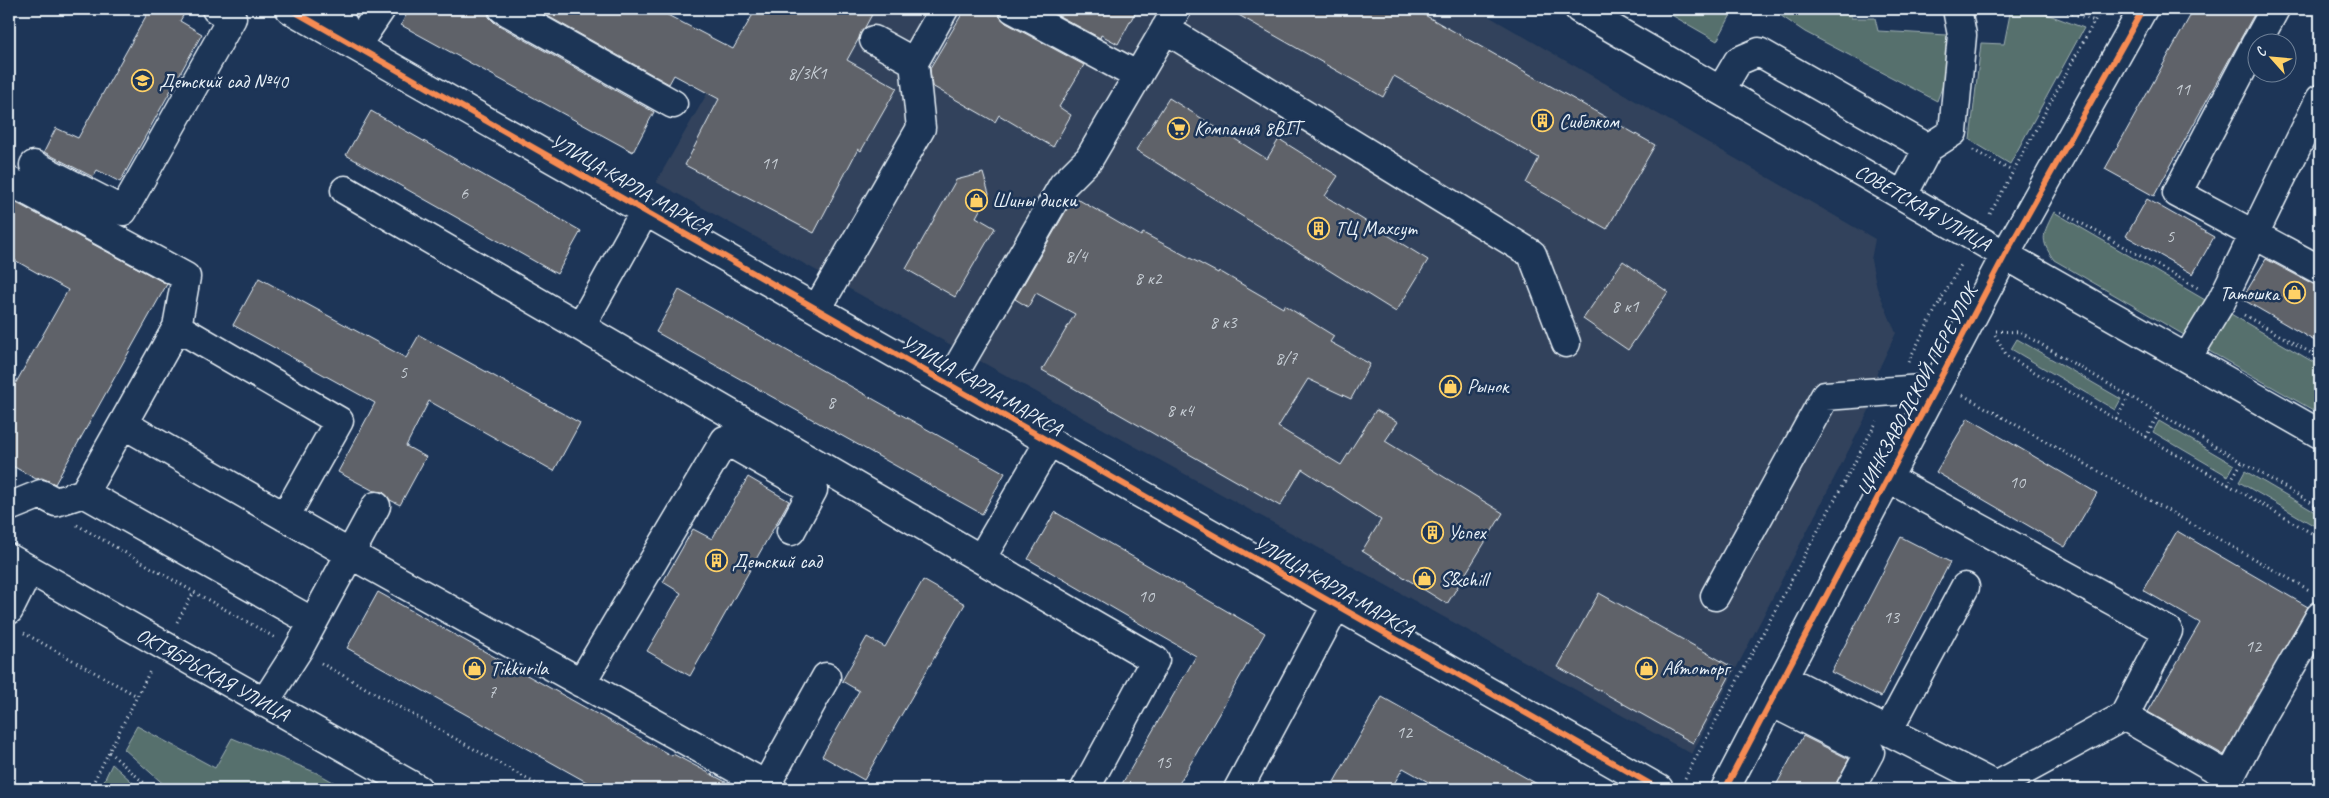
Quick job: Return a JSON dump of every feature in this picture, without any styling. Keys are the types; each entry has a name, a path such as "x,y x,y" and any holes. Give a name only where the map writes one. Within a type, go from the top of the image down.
{"street":[{"path":"34,165 123,212 232,18 216,9"},
{"name":"УЛИЦА КАРЛА МАРКСА","path":"290,9 1336,606 1671,785"},
{"path":"334,9 356,46 381,9"},
{"path":"503,9 673,104"},
{"path":"817,310 921,128 914,62 944,9"},
{"path":"1013,9 1138,76"},
{"name":"СОВЕТСКАЯ УЛИЦА","path":"1579,9 2320,434"},
{"path":"1903,195 1928,148 1954,132 1962,36 1957,9"},
{"name":"ЦИНКЗАВОДСКОЙ ПЕРЕУЛОК","path":"1725,789 1888,478 1947,390 1984,329 2005,255 2143,9"},
{"path":"2263,32 2275,9"},
{"path":"948,384 1063,185 1089,158 1171,19 1532,254 1566,343"},
{"path":"874,40 914,62"},
{"path":"1721,90 1738,61 1760,52 1928,148"},
{"path":"2246,64 2178,193 2320,270"},
{"path":"2187,358 2221,302 2254,234 2317,114"},
{"path":"9,181 186,277 177,327 84,493 56,502 41,494 9,507"},
{"path":"345,190 1155,660 1085,789"},
{"path":"580,326 645,211"},
{"path":"177,327 339,421 285,518"},
{"path":"1714,596 1825,396 1894,391 1947,390"},
{"path":"123,424 285,518 769,787 826,677"},
{"path":"581,683 725,440 813,490 791,530"},
{"path":"981,559 1050,442"},
{"path":"1783,678 1996,786 2124,716 2168,631 1888,478"},
{"path":"84,493 313,622"},
{"path":"264,703 298,650 376,506"},
{"path":"13,619 19,564"},
{"name":"ОКТЯБРЬСКАЯ УЛИЦА","path":"19,564 418,789"},
{"path":"1888,731 1965,586"},
{"path":"1238,789 1336,606"},
{"path":"2124,716 2230,777 2316,617"},
{"path":"1771,702 1870,752 1850,789"}],"path":[{"path":"2058,9 2095,21"},
{"path":"1671,785 1894,391 1940,301 2101,9"},
{"path":"2037,198 2320,358"},
{"path":"1940,301 1984,329 2007,356 2320,538"},
{"path":"1984,329 2020,332 2320,508"},
{"path":"1947,390 2316,617"},
{"path":"2116,419 2129,396"},
{"path":"2146,437 2159,414"},
{"path":"2228,485 2242,462"},
{"path":"74,523 545,789"},
{"path":"90,789 137,696 194,592"},
{"path":"13,619 137,696"},
{"path":"109,752 151,789"}],"shaded area":[{"name":"Рынок","path":"756,9 1476,9 1875,239 1871,260 1877,288 1896,333 1877,373 1875,399 1692,754 656,182"}],"green space":[{"path":"1661,9 1734,9 1717,41"},
{"path":"1771,9 1851,9 1851,18 1875,18 1878,31 1947,35 1947,74 1937,101 1805,32"},
{"path":"2011,9 2033,9 2084,28 2010,164 1970,140 1981,43 2004,44"},
{"path":"2054,212 2212,304 2191,339 2054,260 2046,247 2044,236"},
{"path":"2224,310 2320,366 2320,414 2202,347"},
{"path":"2017,339 2121,399 2115,410 2011,349"},
{"path":"2159,421 2234,465 2228,476 2153,432"},
{"path":"2245,471 2320,515 2320,529 2239,482"},
{"path":"137,726 215,768 232,738 317,773 346,789 169,789 124,749"},
{"path":"112,764 140,789 100,789"}],"building":[{"name":"Детский сад №40","path":"150,9 187,9 180,21 202,34 120,182 97,170 93,177 44,152 56,128 78,138"},
{"path":"409,9 487,9 489,17 495,23 654,112 633,152 401,25"},
{"path":"535,9 656,9 733,49 756,9 875,9 847,60 897,88 861,151 858,149 814,233 685,165 719,99 674,75 669,84"},
{"path":"965,9 997,9 1000,17 1006,23 1084,65 1059,107 1071,115 1053,147 999,115 995,122 932,86 930,68"},
{"path":"1046,9 1137,9 1118,44 1101,35 1100,38"},
{"name":"Сибелком","path":"1228,9 1414,9 1655,145 1607,229 1526,183 1539,158 1394,76 1383,97"},
{"path":"2194,9 2257,9 2154,196 2105,169"},
{"name":"ТЦ Махсут","path":"1169,98 1267,159 1279,139 1338,176 1325,196 1428,260 1396,312 1136,150"},
{"path":"371,111 581,231 557,274 346,155"},
{"path":"983,173 989,194 976,217 995,228 955,297 906,269 956,180"},
{"path":"1074,197 1141,236 1143,233 1218,273 1219,271 1283,308 1284,305 1334,336 1330,342 1370,364 1351,399 1308,379 1278,427 1341,465 1376,410 1398,422 1385,441 1503,513 1447,604 1362,551 1381,520 1302,469 1280,506 1042,370 1075,314 1036,293 1028,307 1015,299"},
{"path":"9,199 167,284 55,484 42,478 36,479 9,464 9,395 68,290 9,257"},
{"path":"2147,199 2214,237 2193,274 2126,236"},
{"path":"2266,259 2320,286 2320,344 2242,299"},
{"path":"1623,261 1668,292 1628,350 1583,319"},
{"path":"259,278 406,358 419,335 580,423 554,471 429,401 406,446 426,457 400,505 390,500 383,492 374,491 338,472 375,403 233,325"},
{"path":"679,290 1005,473 982,514 656,332"},
{"path":"1968,418 2097,493 2065,547 1936,472"},
{"name":"Детский сад","path":"748,477 789,501 690,676 647,651 681,593 663,582 693,529 712,539"},
{"path":"1055,512 1265,633 1176,789 1119,789 1196,656 1028,559"},
{"path":"2177,531 2308,607 2224,755 2148,712 2200,623 2143,590"},
{"path":"1901,537 1950,562 1881,697 1831,672"},
{"path":"923,580 965,604 864,780 822,756 859,691 842,681 867,637 885,647"},
{"path":"378,592 672,756 673,754 739,789 599,789 347,648"},
{"name":"Автоторг","path":"1599,593 1734,668 1693,743 1558,667"},
{"path":"1382,697 1546,789 1441,789 1403,768 1391,789 1330,789"},
{"path":"1803,736 1849,759 1833,789 1774,789"}],"cycle path":[{"path":"290,9 1659,789"},
{"path":"1725,789 2005,255 2143,9"}],"place":[{"name":"Детский сад №40","path":"143,81"},
{"name":"Сибелком","path":"1543,121"},
{"name":"Компания 8BIT","path":"1178,128"},
{"name":"Шины диски","path":"976,200"},
{"name":"ТЦ Махсут","path":"1319,228"},
{"name":"Татошка","path":"2295,293"},
{"name":"Рынок","path":"1451,386"},
{"name":"Успех","path":"1432,532"},
{"name":"Детский сад","path":"716,561"},
{"name":"S&chill","path":"1424,579"},
{"name":"Tikkurila","path":"474,668"},
{"name":"Автоторг","path":"1646,668"}]}
